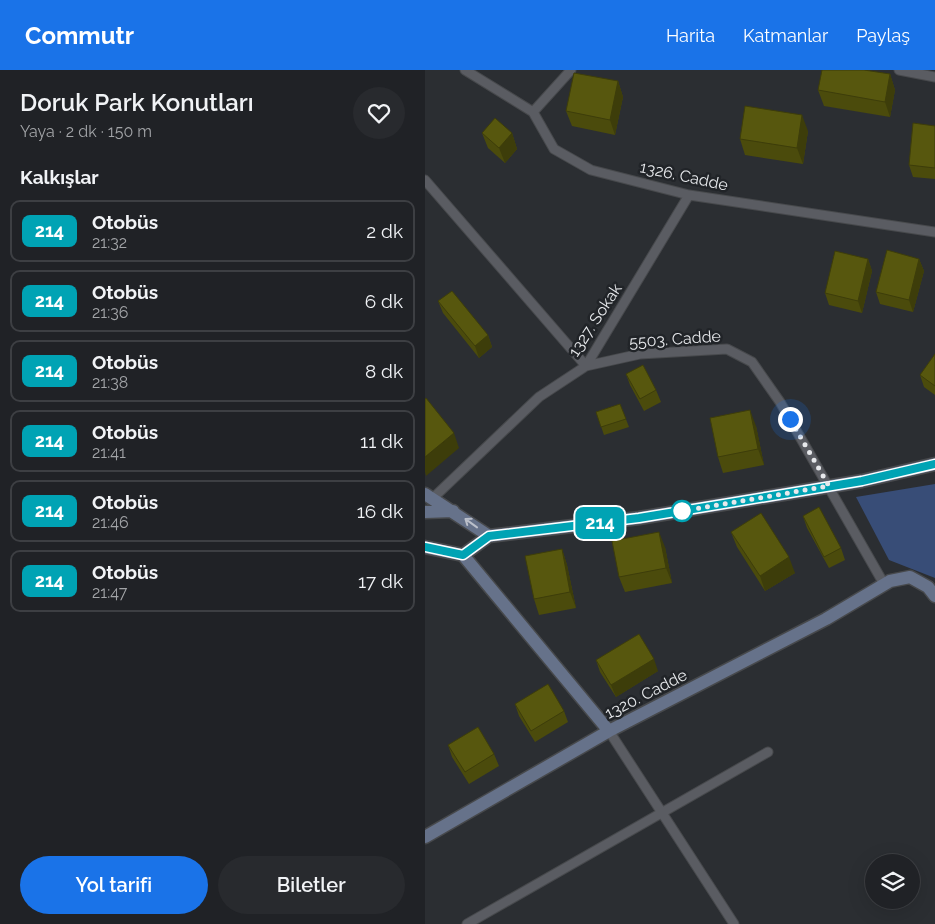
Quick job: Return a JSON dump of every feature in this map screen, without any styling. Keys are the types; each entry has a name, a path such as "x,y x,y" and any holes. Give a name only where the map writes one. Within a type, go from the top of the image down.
{"street":[{"name":"1326. Cadde","path":"465,70 533,112 554,149 591,170 689,195 935,232"},
{"path":"533,112 571,70"},
{"path":"899,70 935,77"},
{"path":"425,180 586,366"},
{"name":"1327. Sokak","path":"429,496 539,397 586,366 689,195"},
{"name":"5503. Cadde","path":"586,366 640,354 727,349 753,362 780,402 884,584"},
{"path":"463,555 489,536 639,518 829,486 935,464"},
{"path":"429,496 453,510 489,536"},
{"path":"425,512 453,510"},
{"path":"425,547 463,555 609,731 734,924"},
{"name":"1320. Cadde","path":"425,837 609,731 827,619 890,581 909,577 928,587 935,596"},
{"path":"467,924 768,752"}],"shaded area":[{"path":"935,484 935,578 889,560 856,497"}],"building":[{"path":"822,70 864,70 890,74 885,102 818,90"},
{"path":"574,73 618,81 610,120 566,111"},
{"path":"745,106 802,115 797,148 740,139"},
{"path":"495,118 512,133 499,148 482,133"},
{"path":"913,123 935,126 935,168 909,165"},
{"path":"887,250 919,259 909,300 876,292"},
{"path":"835,251 868,259 858,301 825,293"},
{"path":"452,291 488,335 475,346 438,301"},
{"path":"935,354 935,386 920,375"},
{"path":"643,365 656,390 640,399 626,374"},
{"path":"425,399 454,433 425,457"},
{"path":"620,404 626,419 601,427 596,412"},
{"path":"750,410 758,449 718,457 710,418"},
{"path":"819,507 841,548 824,557 803,516"},
{"path":"761,513 789,557 760,576 731,532"},
{"path":"659,532 666,568 619,577 612,541"},
{"path":"562,549 570,592 534,599 525,556"},
{"path":"639,634 654,659 611,685 596,660"},
{"path":"548,684 564,711 531,731 515,704"},
{"path":"478,727 494,754 465,772 448,745"}],"bus line":[{"name":"214","path":"425,547 463,555 489,536 639,518 862,481 935,464"}],"route":[{"path":"682,511 677,512 829,486 790,419"}]}
